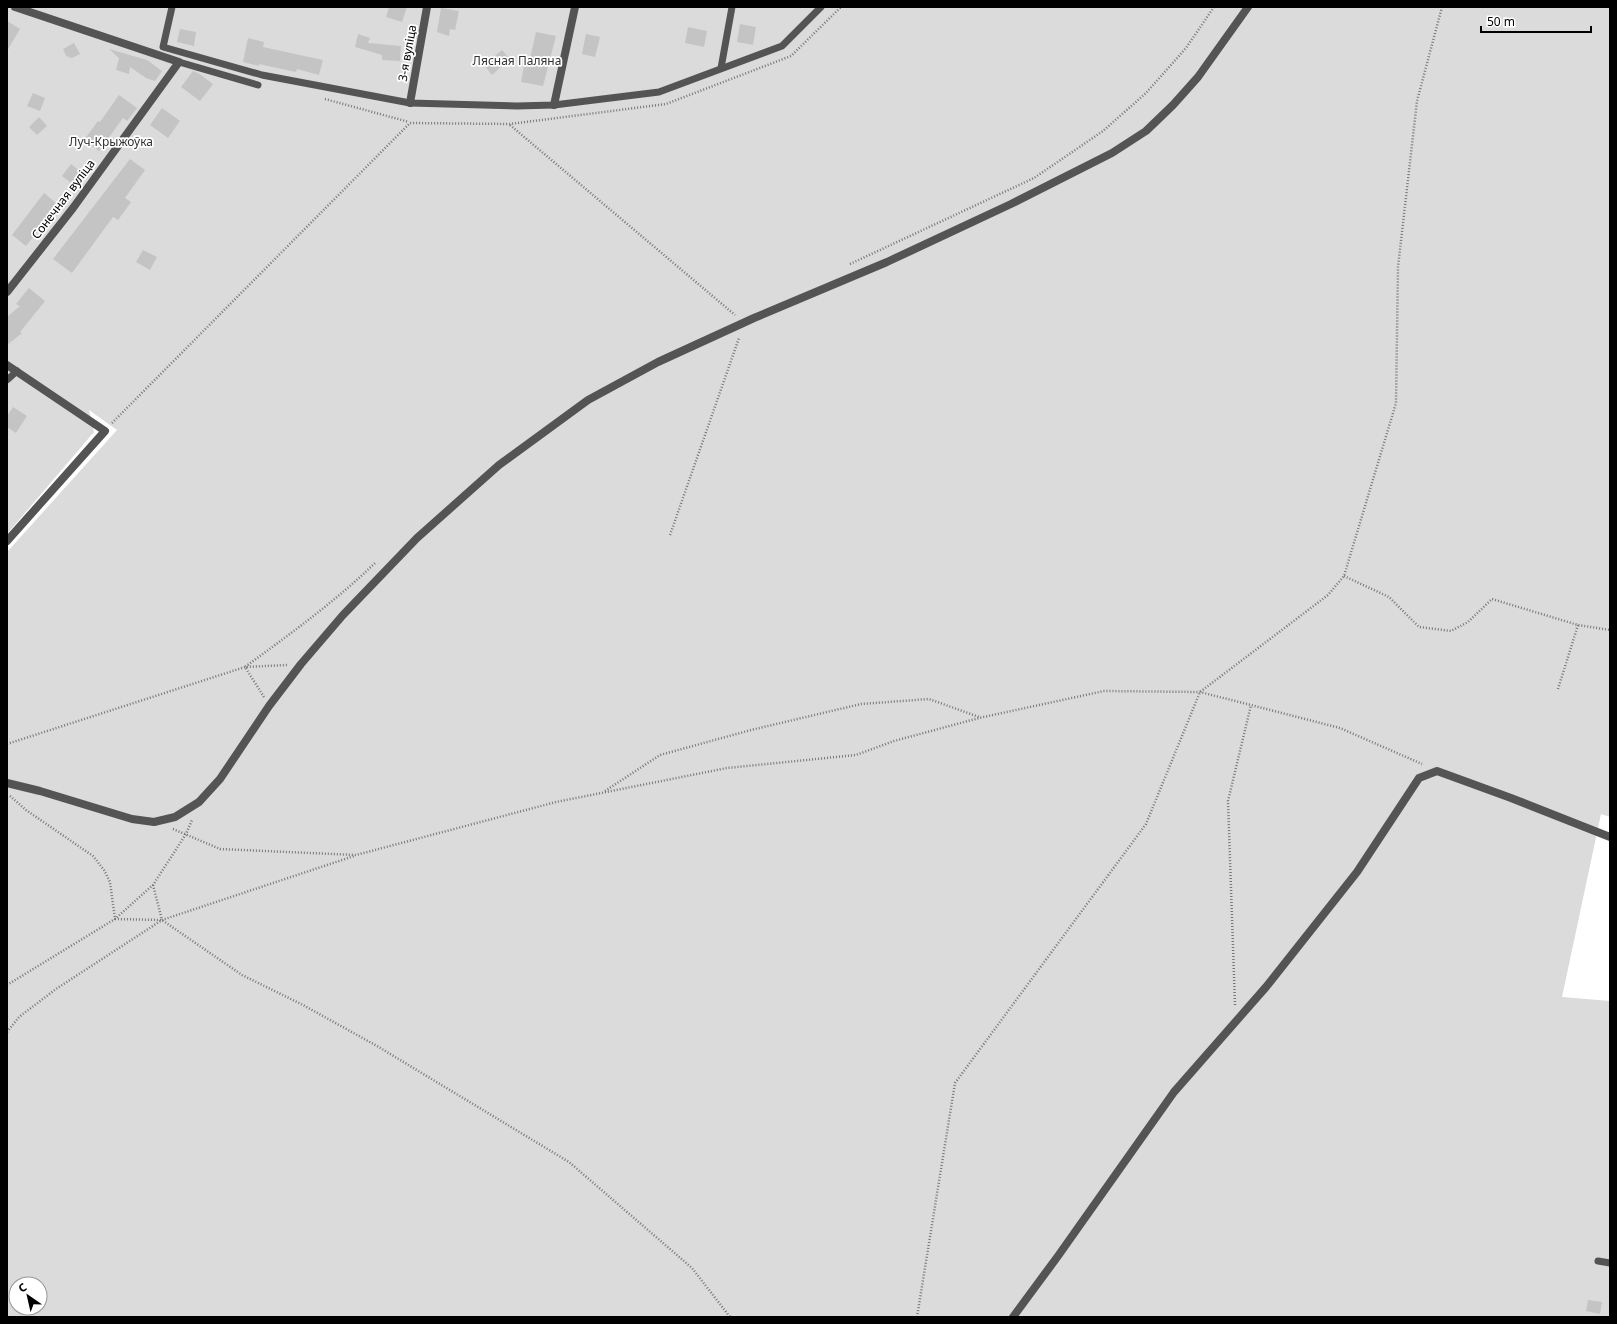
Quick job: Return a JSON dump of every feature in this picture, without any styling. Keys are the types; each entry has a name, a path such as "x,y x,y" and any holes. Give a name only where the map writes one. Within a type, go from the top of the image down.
{"street":[{"path":"15,7 179,62"},
{"name":"3-я вуліца","path":"410,103 427,7"},
{"path":"554,105 575,7"},
{"path":"7,783 40,791 132,819 154,822 174,817 199,802 220,779 269,706 301,664 343,615 417,538 499,465 588,400 658,362 744,323 887,262 1011,204 1112,153 1146,131 1174,105 1198,77 1248,7"},
{"name":"Сонечная вуліца","path":"7,292 73,208 179,62"},
{"path":"7,365 105,430 7,540"},
{"path":"1013,1317 1174,1092 1266,987 1357,872 1419,778 1436,771 1511,798 1610,837"}],"lane":[{"path":"172,7 163,46 262,75 410,103 554,105 659,92 782,46 821,7"},
{"path":"721,68 732,7"},
{"path":"179,62 258,85"},
{"path":"7,380 17,372"},
{"path":"1598,1261 1610,1263"}],"path":[{"path":"843,267 1034,178 1102,131 1151,87 1186,48 1214,7"},
{"path":"917,1317 955,1083 1146,824 1200,692 1328,595 1344,576 1396,403 1398,267 1414,125 1417,101 1442,7"},
{"path":"320,98 410,123 510,124 737,317"},
{"path":"105,430 410,123"},
{"path":"670,535 744,323"},
{"path":"1344,576 1389,598 1419,626 1450,631 1468,622 1492,600 1578,625 1610,630"},
{"path":"1558,689 1578,625"},
{"path":"7,744 245,667 301,664"},
{"path":"7,1032 19,1017 56,989 162,920 356,856 556,802 727,768 856,755 894,741 980,718 1104,691 1200,692 1340,728 1436,771"},
{"path":"602,793 660,755 750,730 861,704 928,699 980,718"},
{"path":"1236,1022 1228,801 1251,706"},
{"path":"7,794 26,810 93,856 104,870 110,882 115,919"},
{"path":"154,822 220,849 356,856"},
{"path":"7,984 115,919 153,885 186,834"},
{"path":"153,885 162,920"},
{"path":"115,919 162,920 242,975 303,1004 377,1046 569,1162 692,1268 730,1317"}],"green space":[{"path":"7,7 1610,7 1610,817 1601,814 1562,997 1610,1001 1610,1317 7,1317 7,552 117,430 89,410 94,432 7,534"}],"building":[{"path":"389,7 407,7 402,22 386,17"},
{"path":"441,8 459,11 455,30 450,29 449,36 437,32"},
{"path":"7,21 20,29 7,51"},
{"path":"740,24 756,27 753,45 737,42"},
{"path":"688,27 707,31 704,47 685,43"},
{"path":"180,29 196,32 194,46 177,42"},
{"path":"536,32 556,36 543,86 521,82 524,66 528,67"},
{"path":"358,34 370,38 368,43 401,46 400,61 382,60 382,55 355,47"},
{"path":"586,34 600,37 595,57 582,54"},
{"path":"248,38 264,42 263,47 323,60 319,75 297,69 296,72 243,62"},
{"path":"74,43 80,54 72,58 66,56 63,49"},
{"path":"109,49 147,60 162,71 155,81 146,78 130,67 129,74 116,70 119,58"},
{"path":"502,50 510,59 492,75 484,65"},
{"path":"193,71 213,84 200,101 181,87"},
{"path":"33,93 45,98 40,111 27,106"},
{"path":"119,95 137,108 127,121 123,118 99,151 84,140 98,121 100,122"},
{"path":"162,108 180,121 168,138 150,125"},
{"path":"39,117 47,126 37,135 29,127"},
{"path":"130,159 145,170 125,198 131,202 118,220 113,217 72,273 53,259"},
{"path":"71,164 85,175 75,186 62,176"},
{"path":"44,193 62,208 52,221 48,218 26,246 12,235"},
{"path":"143,250 157,257 150,270 136,262"},
{"path":"29,288 45,301 20,332 22,333 7,345 7,317 20,306 16,304"},
{"path":"13,407 27,416 16,433 7,427 7,416"},
{"path":"1588,1300 1602,1302 1600,1314 1586,1311"}],"park label":[{"name":"Лясная Паляна","path":"517,60"},
{"name":"Луч-Крыжоўка","path":"111,141"}]}
